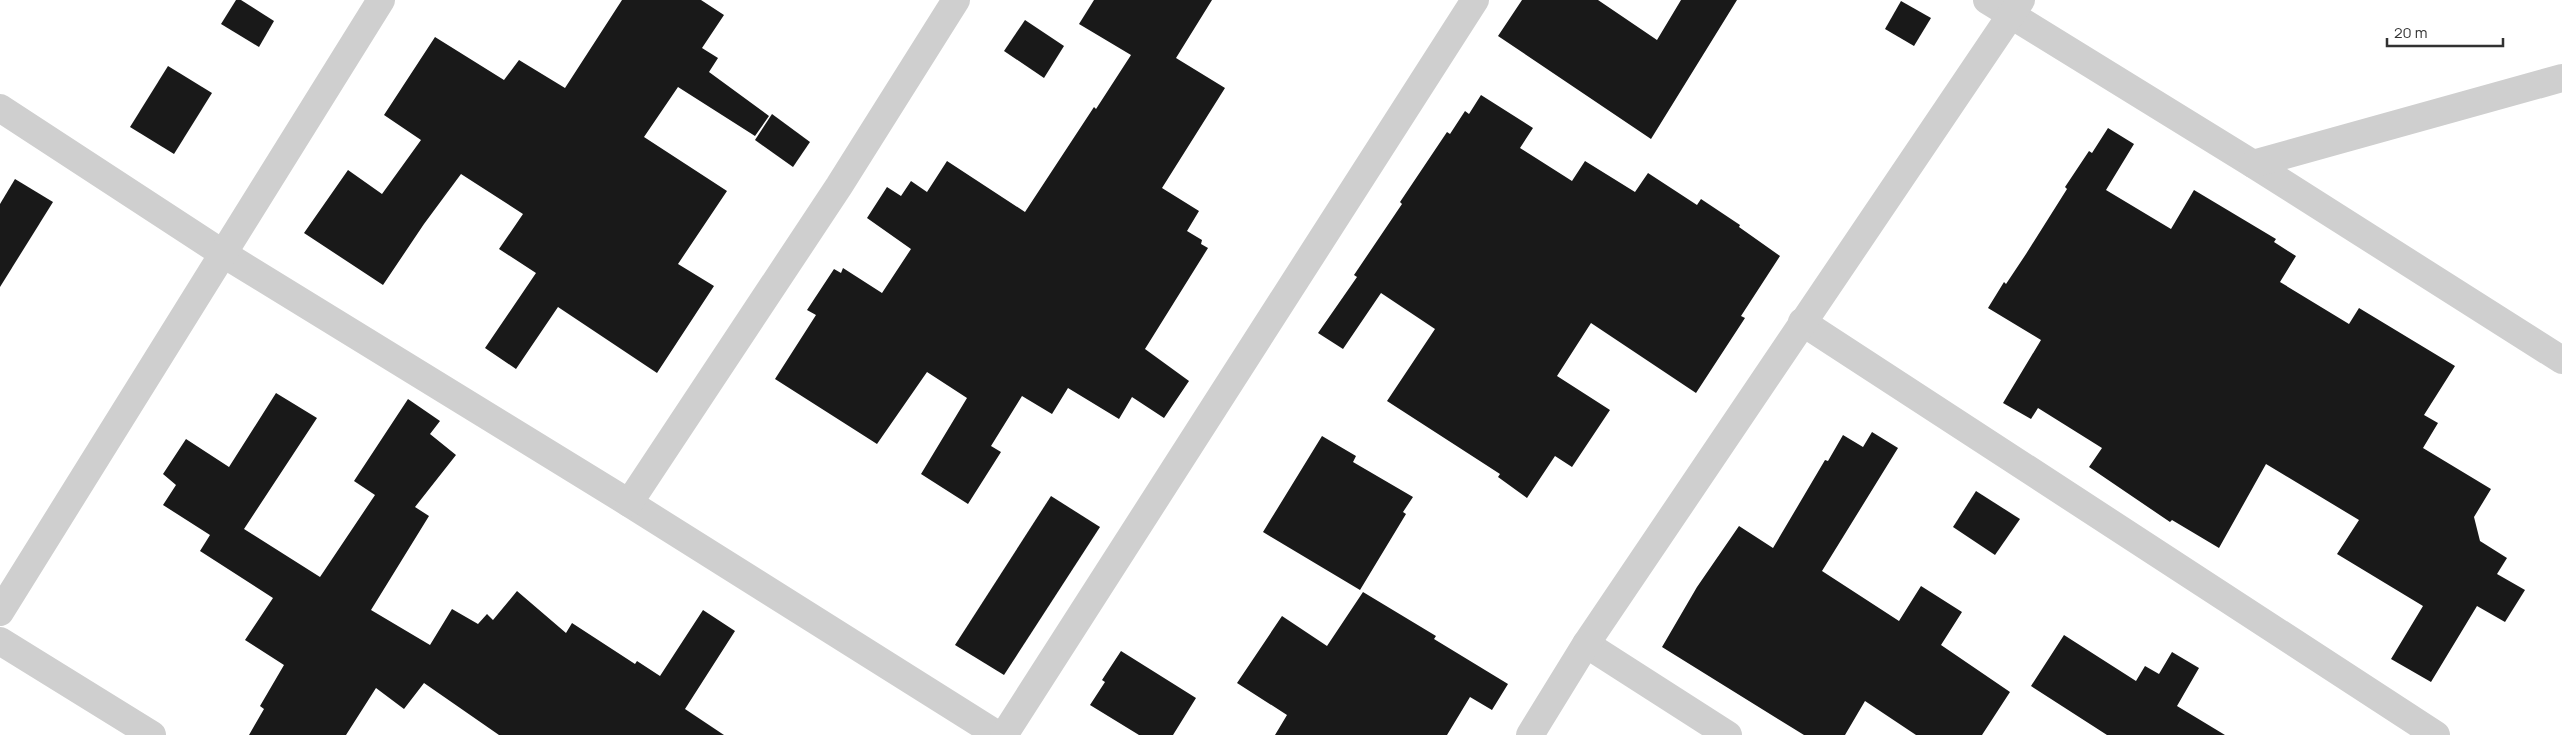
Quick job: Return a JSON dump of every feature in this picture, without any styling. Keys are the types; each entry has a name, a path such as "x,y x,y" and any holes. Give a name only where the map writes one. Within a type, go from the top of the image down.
{"street":[{"path":"0,612 381,0"},
{"path":"629,503 839,186 956,0"},
{"path":"1004,735 1475,0"},
{"path":"1987,0 2016,8 2253,164 2562,360"},
{"path":"1530,735 1586,644 2016,8"},
{"path":"2253,164 2562,78"},
{"path":"0,108 222,253 629,503 998,735"},
{"path":"1802,322 2436,735"},
{"path":"0,641 152,735"},
{"path":"1586,644 1728,735"}],"building":[{"path":"236,0 241,0 274,21 259,47 221,24"},
{"path":"622,0 701,0 724,15 702,48 718,58 709,72 769,116 755,136 678,87 644,137 727,191 678,264 714,286 657,373 558,307 516,369 485,348 536,273 499,249 523,214 461,174 424,224 383,285 304,233 348,170 382,194 421,140 384,115 435,37 504,80 519,60 565,88"},
{"path":"1094,0 1212,0 1176,58 1225,88 1162,188 1199,211 1187,231 1202,240 1201,244 1208,248 1145,349 1189,381 1164,418 1132,397 1119,419 1068,388 1052,414 1022,396 991,446 1001,452 968,504 921,474 967,398 927,372 877,444 775,379 816,315 807,310 834,269 841,273 843,268 882,293 911,249 867,218 887,187 901,196 911,181 927,192 947,161 1025,212 1094,107 1096,109 1131,55 1079,24"},
{"path":"1522,0 1598,0 1657,40 1681,0 1737,0 1651,139 1498,36"},
{"path":"1901,1 1931,18 1914,46 1885,29"},
{"path":"1025,20 1064,46 1044,78 1004,51"},
{"path":"168,66 212,93 174,154 130,127"},
{"path":"1481,95 1533,128 1520,148 1572,181 1585,161 1635,192 1648,173 1697,205 1701,199 1740,225 1739,227 1780,256 1741,316 1745,318 1696,393 1591,323 1557,376 1610,410 1572,467 1555,456 1527,498 1498,477 1500,474 1387,401 1435,329 1381,293 1343,349 1318,333 1357,277 1354,275 1402,204 1400,202 1447,132 1450,134 1465,111 1469,114"},
{"path":"772,114 810,142 793,167 755,140"},
{"path":"2108,128 2134,144 2106,190 2171,229 2194,190 2276,239 2274,242 2296,256 2280,282 2349,324 2359,308 2455,366 2424,415 2438,423 2423,448 2491,489 2474,517 2480,541 2507,558 2497,574 2525,590 2505,622 2477,606 2431,682 2391,659 2423,606 2337,554 2359,520 2266,464 2219,548 2172,520 2170,522 2089,467 2102,448 2038,408 2031,419 2003,403 2041,340 1988,308 2004,282 2006,284 2026,254 2067,189 2065,187 2089,151 2092,153"},
{"path":"15,179 53,202 0,287 0,204"},
{"path":"276,393 317,418 244,529 320,577 375,495 354,481 408,399 440,421 430,434 456,455 415,507 429,516 371,610 430,645 452,609 478,624 487,614 493,620 517,591 566,633 572,623 635,664 637,661 660,676 703,610 735,631 685,709 724,735 499,735 424,683 404,709 376,688 346,735 249,735 264,709 260,706 284,665 245,640 273,598 200,551 210,535 163,505 176,485 163,474 186,439 229,467"},
{"path":"1872,432 1898,448 1822,571 1899,621 1921,586 1962,612 1941,645 2010,692 1982,735 1916,735 1865,701 1845,735 1804,735 1662,647 1697,587 1739,526 1773,548 1825,460 1828,461 1843,435 1863,447"},
{"path":"1322,436 1356,456 1353,462 1413,497 1403,512 1406,514 1360,590 1263,532"},
{"path":"1976,491 2020,519 1995,555 1953,527"},
{"path":"1051,496 1100,527 1004,675 955,645"},
{"path":"1363,592 1436,636 1434,639 1508,684 1492,710 1470,697 1447,735 1275,735 1287,715 1237,683 1282,616 1327,646"},
{"path":"2064,635 2136,681 2145,666 2159,674 2172,652 2199,668 2177,706 2225,735 2107,735 2031,686"},
{"path":"1121,651 1196,698 1173,735 1139,735 1090,705 1105,682 1102,680"}]}
